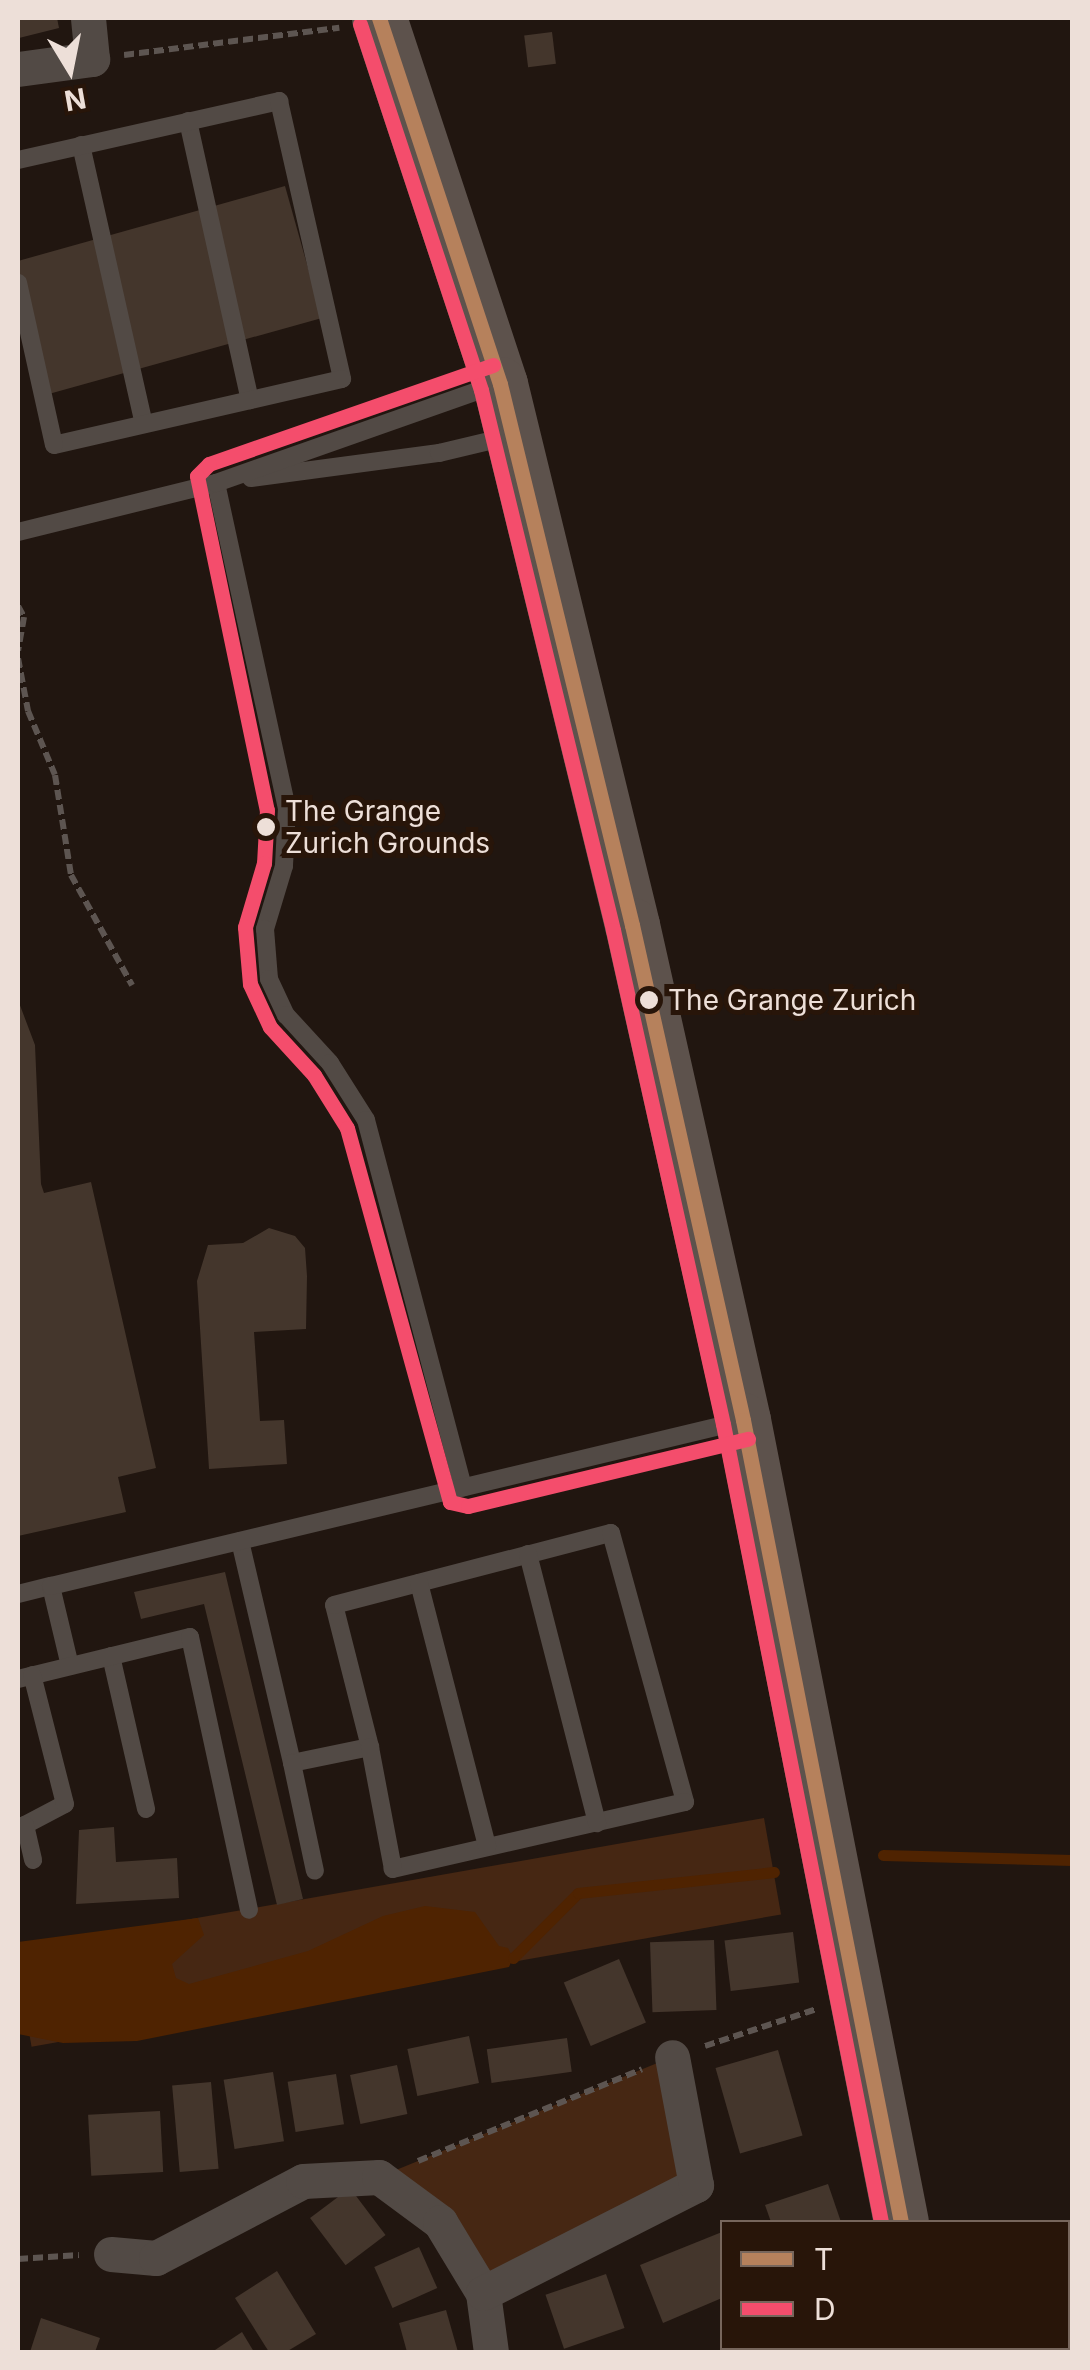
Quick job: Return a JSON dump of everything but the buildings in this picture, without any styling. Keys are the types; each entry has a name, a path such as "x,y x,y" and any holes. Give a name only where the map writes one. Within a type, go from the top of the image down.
{"main road":[{"path":"380,20 500,384 513,436 742,1420 901,2220"}],"street":[{"path":"18,69 92,59 88,18"},
{"path":"482,2294 696,2186 672,2057"},
{"path":"110,2254 156,2258 303,2182 380,2177 440,2222 482,2294 491,2352"}],"lane":[{"path":"18,160 280,100 342,380 54,445 19,295"},
{"path":"188,121 250,400"},
{"path":"81,145 144,424"},
{"path":"18,532 216,483 500,384"},
{"path":"216,483 440,453 513,436"},
{"path":"216,483 287,808 284,866 265,929 270,979 286,1015 330,1063 366,1120 463,1487"},
{"path":"18,1594 742,1420"},
{"path":"612,1532 685,1802 393,1868 370,1747 334,1605 420,1583 612,1532"},
{"path":"240,1541 316,1871"},
{"path":"528,1554 597,1823"},
{"path":"420,1583 487,1846"},
{"path":"52,1586 70,1666"},
{"path":"34,1860 21,1826 66,1804 25,1677 190,1637 249,1910"},
{"path":"111,1656 146,1808"},
{"path":"292,1763 370,1747"}],"path":[{"path":"92,59 380,20"},
{"path":"18,606 24,617 18,654 28,711 55,775 71,875 132,985"},
{"path":"380,2177 672,2057 856,1996"},
{"path":"18,2259 110,2254"}],"shaded area":[{"path":"764,1818 781,1915 32,2047 18,1950"},
{"path":"425,1906 475,1912 499,1946 508,1948 513,1958 509,1967 137,2041 63,2043 18,2034 18,1942 198,1918 204,1935 172,1964 176,1978 189,1984 308,1951 383,1916"},
{"path":"672,2057 696,2185 483,2293 379,2177"}],"waterway":[{"path":"883,1855 1072,1860"},
{"path":"513,1958 578,1893 774,1872"}],"transit line":[{"name":"T","path":"379,18 500,384 632,925 743,1420 901,2220"},
{"name":"D","path":"360,24 481,390 613,930 723,1424 881,2220"},
{"name":"D","path":"493,365 209,464 197,476 267,810 264,863 245,927 250,984 270,1027 314,1075 347,1128 450,1502 468,1506 748,1439"}],"place":[{"name":"The Grange Zurich Grounds","path":"266,827"},
{"name":"The Grange Zurich","path":"649,1000"}]}
